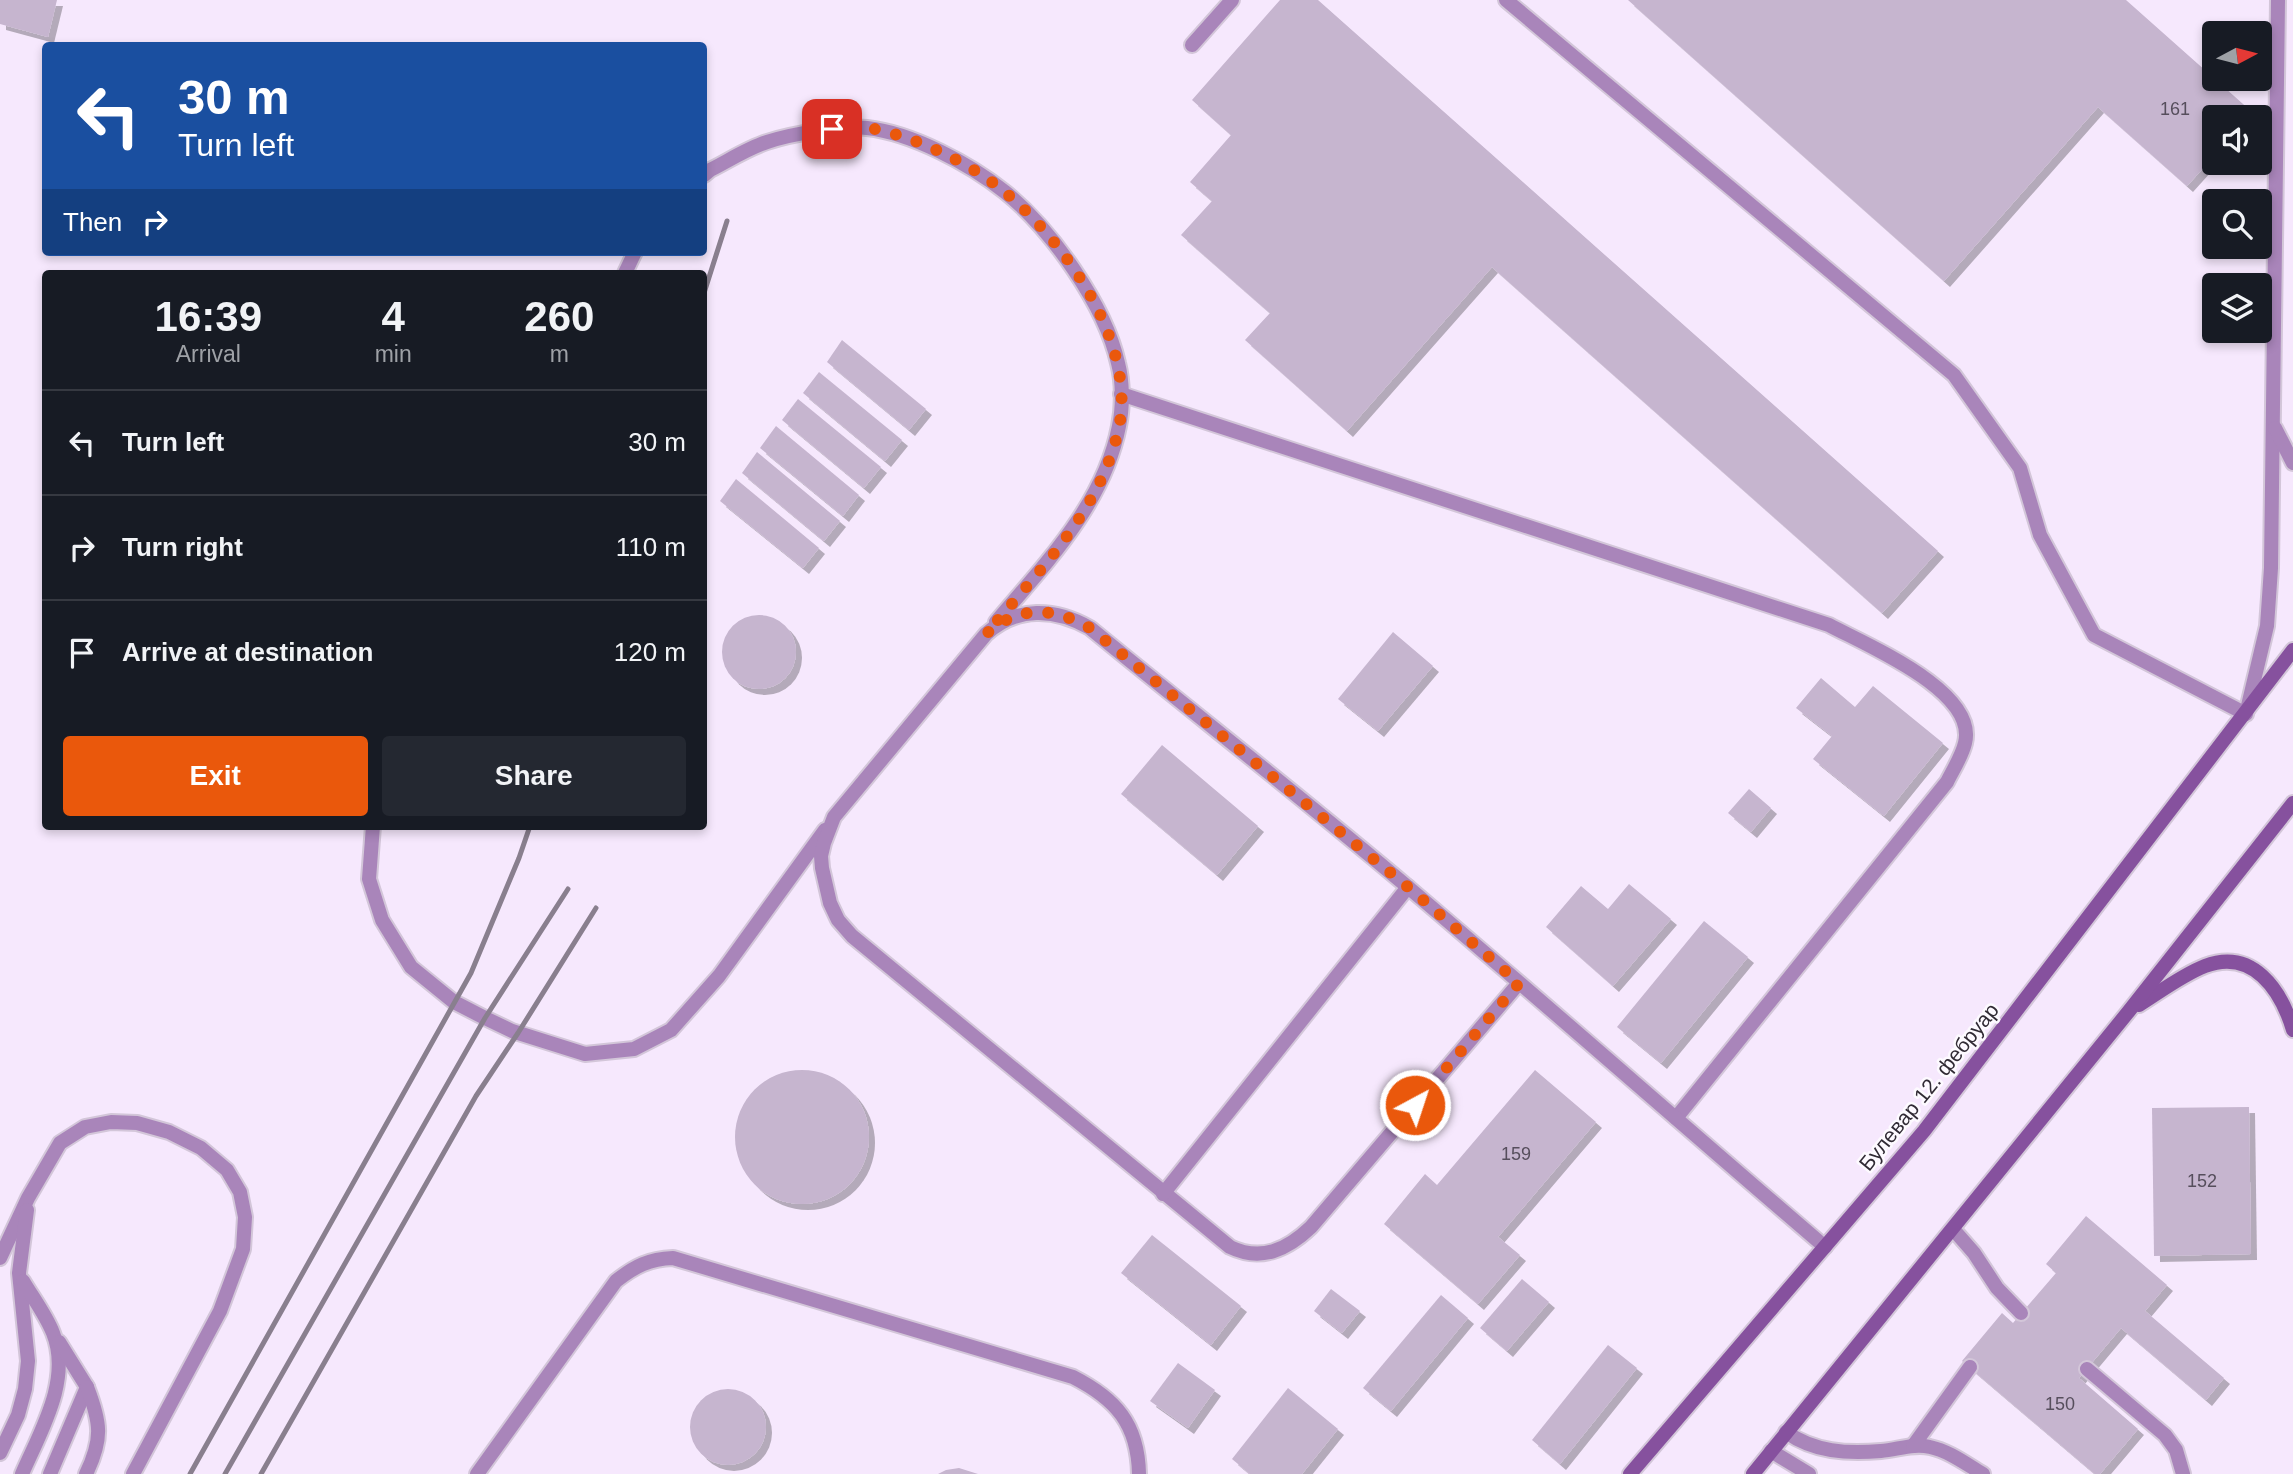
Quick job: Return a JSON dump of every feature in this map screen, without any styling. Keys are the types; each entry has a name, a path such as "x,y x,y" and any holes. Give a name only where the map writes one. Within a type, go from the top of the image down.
{"main road":[{"name":"Булевар 12. фебруар","path":"1630,1474 1924,1131 2293,650"},
{"path":"1753,1474 2129,1012 2293,803"},
{"path":"2129,1012 2188,975 2205,966 2224,961 2241,963 2256,971 2270,984 2293,1030"}],"street":[{"path":"1192,45 1232,0"},
{"path":"1506,0 1954,375 2020,468 2040,535 2094,635 2246,714 2267,626 2271,568 2278,0"},
{"path":"373,830 369,879 382,920 411,967 454,1002 512,1031 585,1054 634,1049 671,1030 719,976 834,817 1063,542 1094,495 1119,426 1119,363 1094,300 1054,243 1005,192 937,150 867,128 832,129 767,142 707,172"},
{"path":"1121,394 1829,625 1927,678 1963,715 1966,741 1947,782 1676,1118"},
{"path":"2274,427 2293,463"},
{"path":"986,634 1007,618 1031,612 1060,614 1090,628 1408,887 1825,1247"},
{"path":"834,817 821,856 825,885 838,920 852,936 1163,1194 1230,1247 1242,1253 1254,1255 1287,1246 1311,1227 1519,983"},
{"path":"1163,1194 1408,887"},
{"path":"0,1258 28,1198 60,1143 85,1127 111,1122 138,1123 169,1132 201,1148 227,1170 240,1192 245,1217 243,1249 220,1311 133,1474"},
{"path":"0,1453 18,1415 25,1389 28,1360 19,1273 28,1198"},
{"path":"1953,1229 2015,1313"},
{"path":"477,1474 616,1281 641,1263 673,1258 1073,1377 1097,1389 1115,1406 1126,1422 1138,1458 1139,1474"},
{"path":"19,1273 87,1387 96,1410 100,1433 95,1455 86,1474"},
{"path":"22,1474 55,1394 60,1364 53,1332"},
{"path":"1913,1446 1970,1367"},
{"path":"2087,1369 2165,1435 2176,1450 2183,1474"},
{"path":"50,1474 87,1387"},
{"path":"1786,1433 1802,1444 1822,1450 1882,1451 1913,1446 1928,1447 1943,1451 1983,1474"},
{"path":"1772,1451 1810,1474"}],"building":[{"path":"0,0 57,0 48,37 0,24"},
{"path":"1280,0 1318,0 1938,551 1882,613 1492,267 1347,431 1245,340 1270,313 1181,235 1212,201 1190,182 1231,135 1192,100"},
{"path":"1628,0 2126,0 2202,68 2202,91 2228,91 2244,105 2202,105 2202,169 2187,186 2098,107 1944,281"},
{"path":"842,340 926,409 909,430 827,362"},
{"path":"819,372 902,440 885,461 803,393"},
{"path":"798,399 881,467 864,488 782,420"},
{"path":"776,426 859,495 843,516 760,448"},
{"path":"757,452 840,521 824,541 742,473"},
{"path":"736,479 819,548 803,568 720,501"},
{"path":"752,615 766,615 780,621 790,631 796,652 790,673 780,683 766,689 752,689 738,683 728,673 722,659 722,645 728,631 738,621"},
{"path":"1393,632 1433,666 1378,731 1338,699"},
{"path":"1821,678 1855,707 1873,686 1943,743 1884,816 1813,759 1832,736 1796,708"},
{"path":"1162,745 1258,826 1217,875 1121,794"},
{"path":"1749,789 1771,808 1751,832 1728,813"},
{"path":"1629,884 1671,919 1613,986 1546,927 1581,886 1608,909"},
{"path":"1704,921 1748,957 1661,1063 1617,1027"},
{"path":"802,1070 828,1075 850,1089 864,1111 869,1137 864,1163 850,1185 828,1199 802,1204 776,1199 754,1185 740,1163 735,1137 740,1111 754,1089 776,1075"},
{"path":"1535,1070 1596,1122 1498,1237 1520,1255 1478,1304 1384,1224 1425,1174 1437,1185"},
{"path":"2249,1107 2251,1254 2154,1256 2152,1108"},
{"path":"2086,1216 2167,1285 2145,1311 2224,1378 2206,1400 2121,1328 2079,1378 2138,1429 2100,1474 2095,1474 1962,1361 2002,1313 2013,1323 2056,1273 2046,1264"},
{"path":"1152,1235 1241,1306 1211,1345 1121,1273"},
{"path":"1522,1279 1549,1302 1507,1351 1480,1328"},
{"path":"1331,1289 1360,1311 1342,1333 1314,1311"},
{"path":"1441,1295 1468,1318 1391,1411 1363,1388"},
{"path":"1608,1345 1637,1368 1560,1464 1532,1440"},
{"path":"1178,1363 1215,1390 1188,1428 1150,1401"},
{"path":"1288,1388 1338,1429 1302,1474 1250,1474 1232,1459"},
{"path":"728,1389 742,1392 755,1400 763,1413 766,1427 763,1441 755,1454 742,1462 728,1465 714,1462 701,1454 693,1441 690,1427 693,1413 701,1400 714,1392"},
{"path":"959,1468 978,1474 938,1474 946,1470"}],"railway":[{"path":"707,284 727,221"},
{"path":"190,1474 471,973 529,830"},
{"path":"225,1474 485,1018 568,889"},
{"path":"261,1474 476,1096 596,908"}],"route":[{"path":"832,129 867,128 900,136 937,150 1005,192 1054,243 1094,300 1119,363 1119,426 1094,495 1063,542 986,634 1007,618 1031,612 1060,614 1090,628 1408,887 1519,983 1415,1105"}]}
